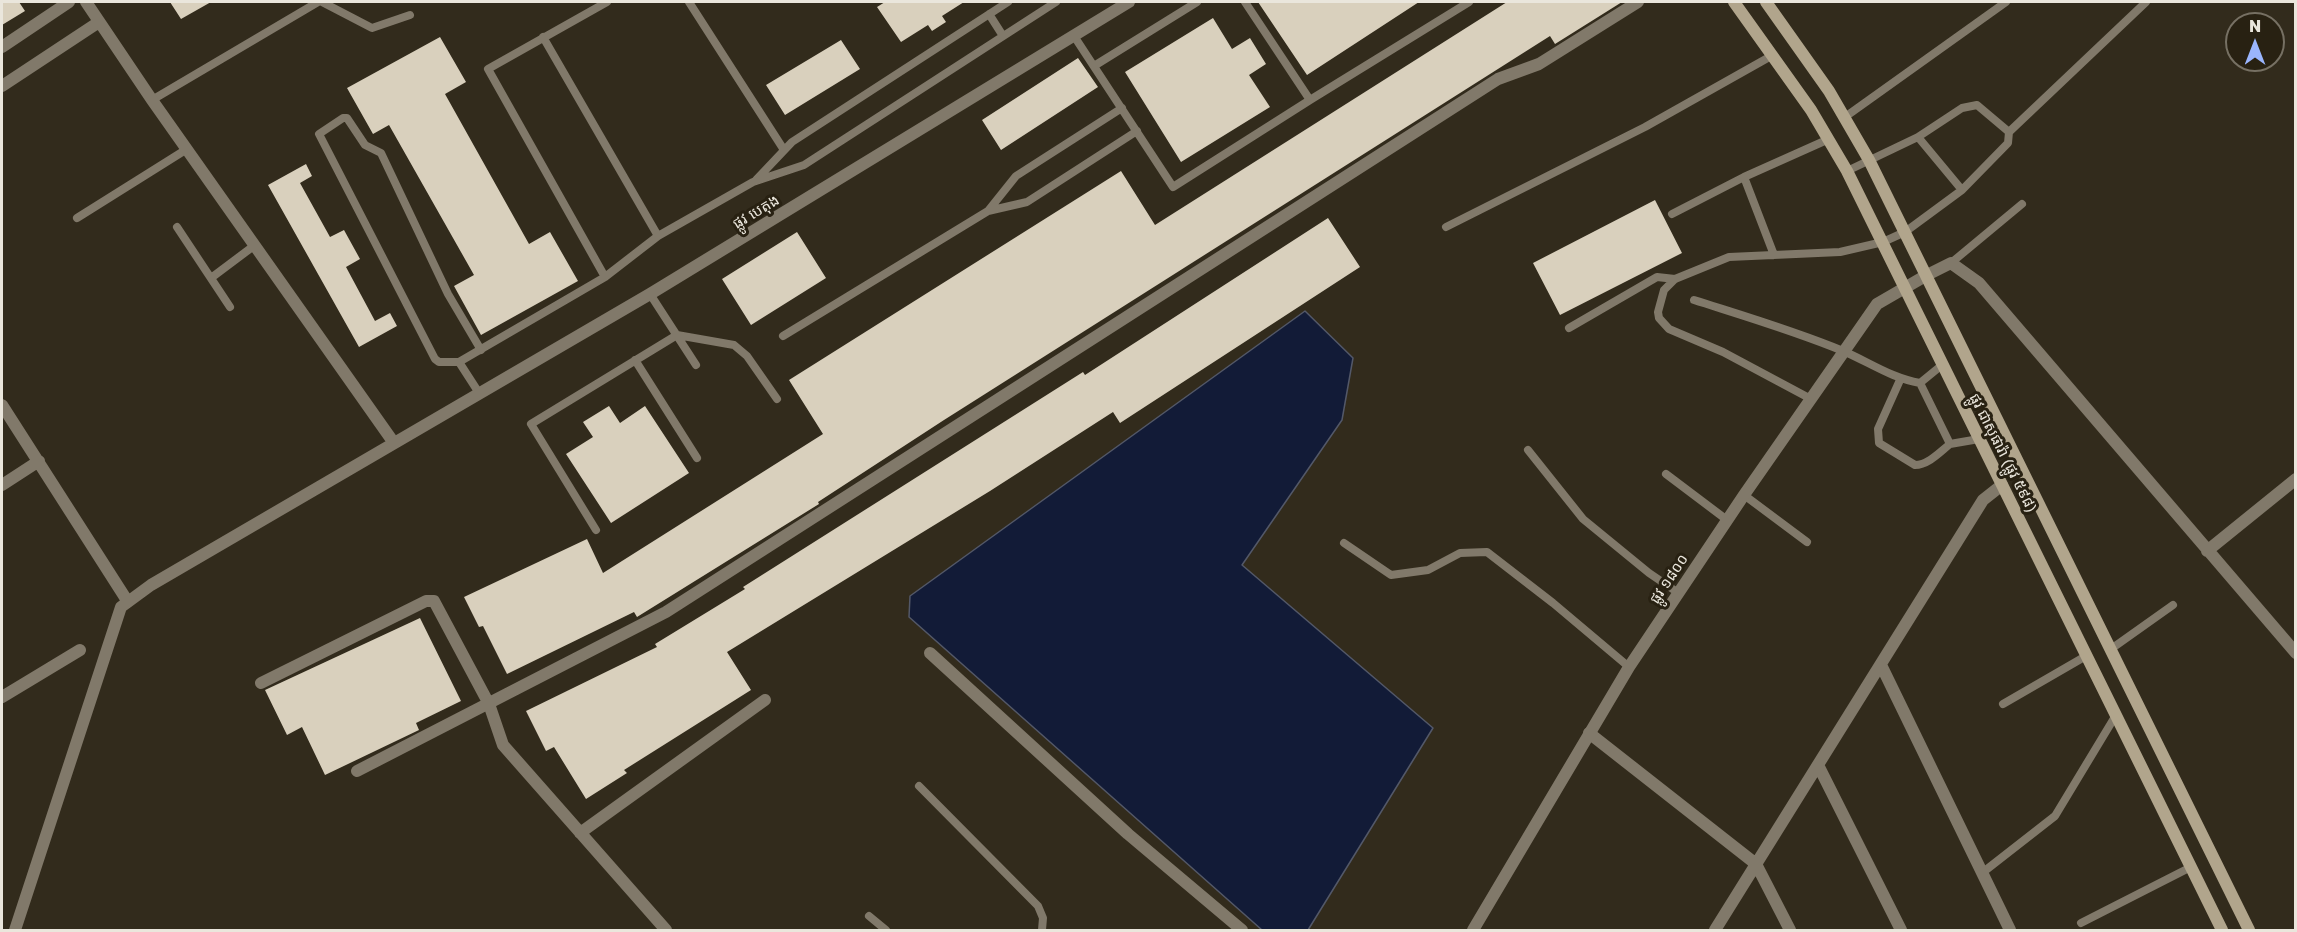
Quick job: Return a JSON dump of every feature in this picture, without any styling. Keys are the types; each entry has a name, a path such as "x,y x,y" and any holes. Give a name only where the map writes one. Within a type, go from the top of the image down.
{"main road":[{"name":"ផ្លូវ ជាសុផារ៉ា (ផ្លូវ ៥៩៨)","path":"1734,2 1811,110 1847,171 2222,930"},
{"name":"ផ្លូវ ជាសុផារ៉ា (ផ្លូវ ៥៩៨)","path":"1766,2 1829,90 1869,160 2249,930"}],"street":[{"path":"2,47 69,2"},
{"path":"86,2 152,100 394,442"},
{"name":"ផ្លូវ បេតុង","path":"128,602 151,585 650,294 1129,2"},
{"path":"357,771 666,612 1498,79 1539,64 1638,2"},
{"path":"2,86 99,22"},
{"path":"1951,263 1979,283 2024,334 2295,653"},
{"name":"ផ្លូវ ១៨០០","path":"1473,930 1588,733 1677,592 1877,304 1951,263"},
{"path":"2,405 128,602 121,607 15,930"},
{"path":"2,485 39,461"},
{"path":"2207,551 2295,479"},
{"path":"1716,930 1983,500 2002,485"},
{"path":"261,683 426,601 434,601 489,704 503,745 666,930"},
{"path":"2,697 80,650"},
{"path":"930,654 1128,834 1242,930"},
{"path":"1881,665 2010,930"},
{"path":"580,833 765,700"},
{"path":"1588,733 1756,864 1791,930"},
{"path":"1818,765 1901,930"}],"lane":[{"path":"152,100 320,2 372,28 410,15"},
{"path":"605,277 488,69 608,2"},
{"path":"689,2 784,150"},
{"path":"753,182 792,142 1008,2"},
{"path":"481,350 448,294 381,153 365,144 347,118 343,118 319,134 435,359 439,362 459,362 481,350 605,277 658,236 753,182 804,165 1056,2"},
{"path":"1094,66 1197,2"},
{"path":"1245,2 1310,100"},
{"path":"1074,36 1173,187 1455,5 1468,2"},
{"path":"1845,117 2006,2"},
{"path":"1811,399 1723,352 1669,329 1659,318 1658,312 1664,290 1675,279 1729,257 1840,252 1882,242 1905,232 1962,190 2008,142 2009,132 2146,2"},
{"path":"988,14 1003,36"},
{"path":"543,37 658,236"},
{"path":"1446,227 1645,127 1773,55"},
{"path":"1847,171 1918,137 1962,108 1977,105 2009,132"},
{"path":"988,211 1016,176 1122,108"},
{"path":"783,336 988,211 1027,202 1137,130"},
{"path":"1918,137 1962,190"},
{"path":"1672,214 1744,177 1828,139"},
{"path":"77,218 187,149"},
{"path":"1744,177 1774,255"},
{"path":"1951,263 2022,204"},
{"path":"177,227 230,306"},
{"path":"211,278 255,245"},
{"path":"1569,328 1658,277 1675,279"},
{"path":"650,294 696,365"},
{"path":"1694,300 1778,326 1844,352 1900,380 1920,383 1942,365"},
{"path":"596,530 531,424 677,335 734,345 747,356 777,399"},
{"path":"635,360 697,458"},
{"path":"459,362 478,393"},
{"path":"1900,380 1878,429 1879,442 1915,465 1919,465 1925,464 1950,444 1978,440"},
{"path":"1920,383 1950,444"},
{"path":"1528,450 1583,519 1649,573 1677,592"},
{"path":"1666,474 1727,520"},
{"path":"1744,495 1807,542"},
{"path":"1344,543 1391,575 1428,570 1460,553 1487,552 1554,603 1629,667"},
{"path":"2111,649 2173,604"},
{"path":"2003,704 2086,656"},
{"path":"1982,873 2055,816 2116,715"},
{"path":"919,786 1038,906 1043,918 1042,930"},
{"path":"2081,923 2191,867"},
{"path":"869,916 886,930"}],"water":[{"path":"1305,311 1353,358 1342,420 1242,565 1433,728 1308,930 1262,930 909,617 910,596"}],"building":[{"path":"2,2 19,2 25,11 2,25"},
{"path":"170,2 211,2 181,19"},
{"path":"885,2 964,2 942,16 946,22 932,31 928,25 901,42 877,7"},
{"path":"1258,2 1419,2 1307,75"},
{"path":"1507,2 1622,2 1555,44 1550,36 944,420 818,502 819,504 637,617 634,612 507,674 483,626 479,627 464,597 587,539 603,573 823,434 789,380 1121,171 1155,225"},
{"path":"1213,18 1232,49 1250,38 1266,64 1249,75 1270,107 1181,162 1125,72"},
{"path":"440,37 466,82 445,94 529,244 550,232 578,281 481,335 454,286 474,275 389,125 373,134 347,88"},
{"path":"841,40 860,69 785,115 766,85"},
{"path":"1078,58 1098,87 1001,150 982,120"},
{"path":"306,164 312,176 300,183 330,237 344,230 360,259 346,267 375,321 390,313 397,326 359,347 268,185"},
{"path":"1655,200 1682,253 1560,315 1533,263"},
{"path":"1328,218 1360,267 1120,423 1113,412 990,491 727,652 751,690 624,770 627,773 586,799 554,747 546,751 526,711 657,647 655,644 745,589 743,587 1083,372 1085,375"},
{"path":"797,232 826,278 751,325 722,279"},
{"path":"609,406 620,423 645,406 689,473 611,523 566,454 593,437 583,422"},
{"path":"420,618 461,701 416,723 419,730 325,775 302,727 287,735 265,690"}]}
